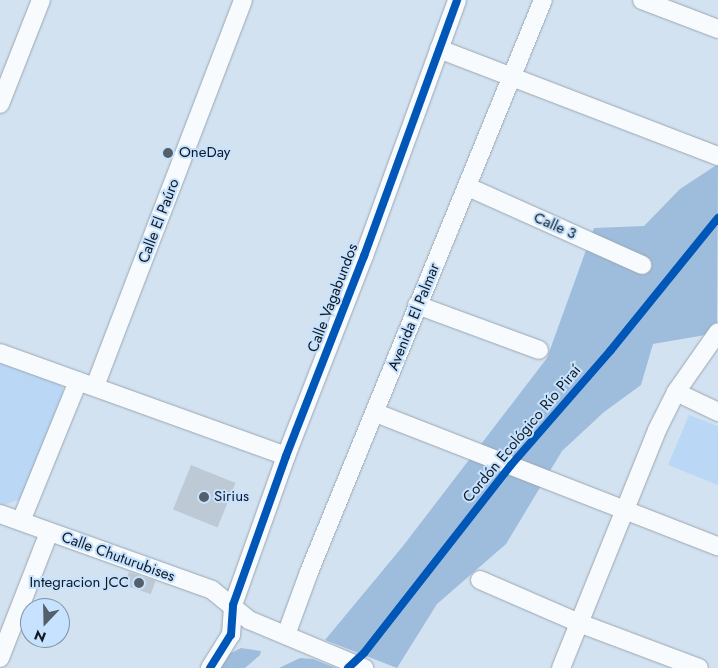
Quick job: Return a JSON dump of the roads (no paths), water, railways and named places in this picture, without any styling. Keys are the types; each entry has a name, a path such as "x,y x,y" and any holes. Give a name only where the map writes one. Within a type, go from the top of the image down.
{"street":[{"path":"0,104 41,0"},
{"name":"Calle El Paúro","path":"96,386 243,0"},
{"name":"Calle Vagabundos","path":"210,668 231,635 233,605 286,456 364,256 457,0"},
{"name":"Avenida El Palmar","path":"286,635 313,563 376,413 418,305 468,187 543,0"},
{"path":"642,0 718,29"},
{"path":"439,49 718,156"},
{"name":"Calle 3","path":"468,187 642,265"},
{"path":"418,305 540,350"},
{"path":"561,668 656,430 676,392 718,332"},
{"path":"0,353 286,456"},
{"path":"21,521 78,381"},
{"path":"676,392 718,412"},
{"path":"376,413 718,546"},
{"name":"Calle Chuturubises","path":"0,514 212,590 233,605 249,620 364,668"},
{"path":"0,658 49,532"},
{"path":"480,580 579,623 698,668"}],"place":[{"name":"OneDay","path":"168,153"},
{"name":"Sirius","path":"204,497"},
{"name":"Integracion JCC","path":"139,583"}]}
